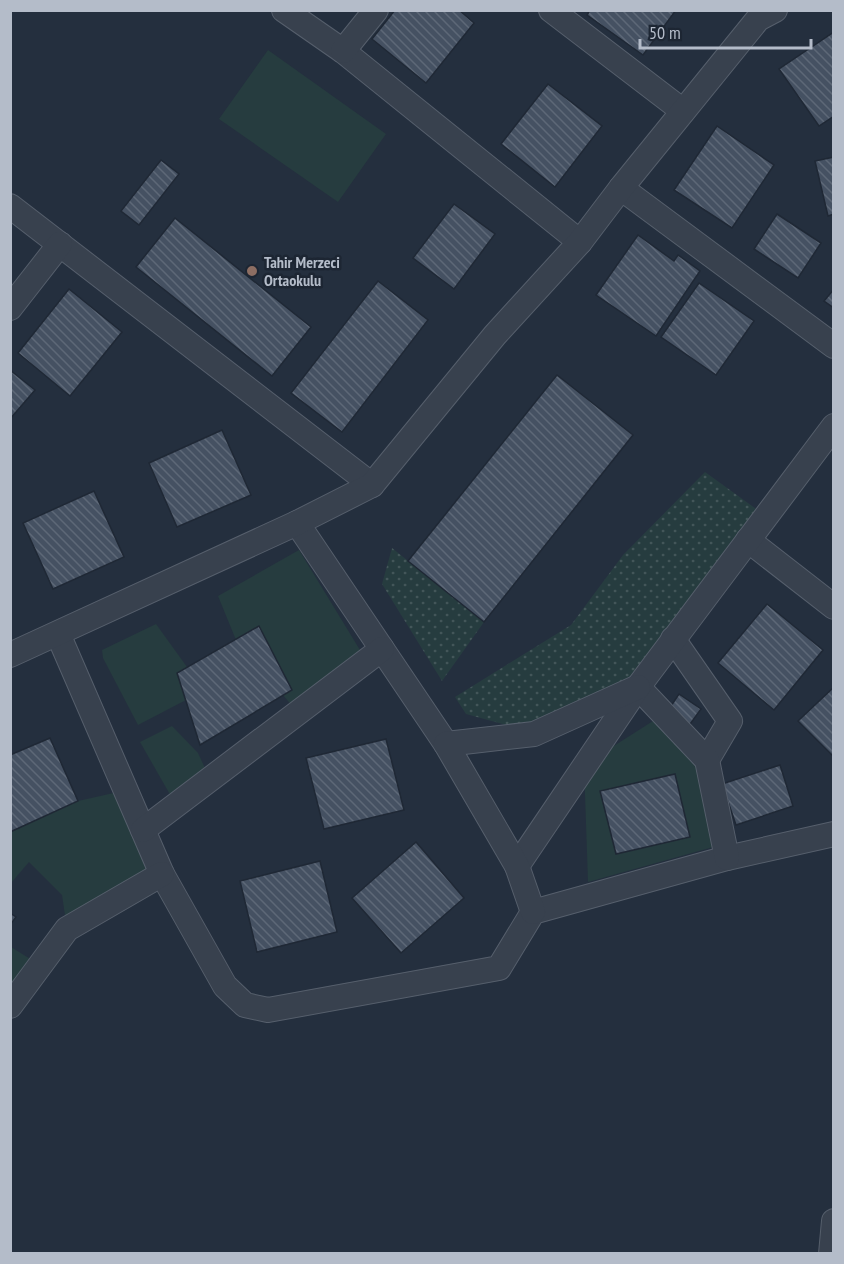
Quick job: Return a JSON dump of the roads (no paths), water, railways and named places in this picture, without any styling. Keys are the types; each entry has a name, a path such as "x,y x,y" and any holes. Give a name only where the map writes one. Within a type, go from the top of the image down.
{"street":[{"path":"284,10 343,51 580,242"},
{"path":"343,51 376,10"},
{"path":"551,10 683,111"},
{"path":"10,655 297,523 372,485 495,335 580,242 762,13"},
{"path":"621,188 834,346"},
{"path":"10,206 372,485"},
{"path":"10,308 60,244"},
{"path":"517,866 638,687 834,426"},
{"path":"297,523 446,744 517,866 533,912"},
{"path":"748,540 834,607"},
{"path":"58,634 162,874 225,987 245,1005 268,1010 499,968 533,912 727,858 834,834"},
{"path":"673,639 730,721 707,760"},
{"path":"143,830 382,649"},
{"path":"446,744 534,734 638,687"},
{"path":"638,687 707,760 727,858"},
{"path":"10,1006 67,929 162,874"},
{"path":"831,1254 834,1221"}],"place":[{"name":"Tahir Merzeci Ortaokulu","path":"252,271"}]}
